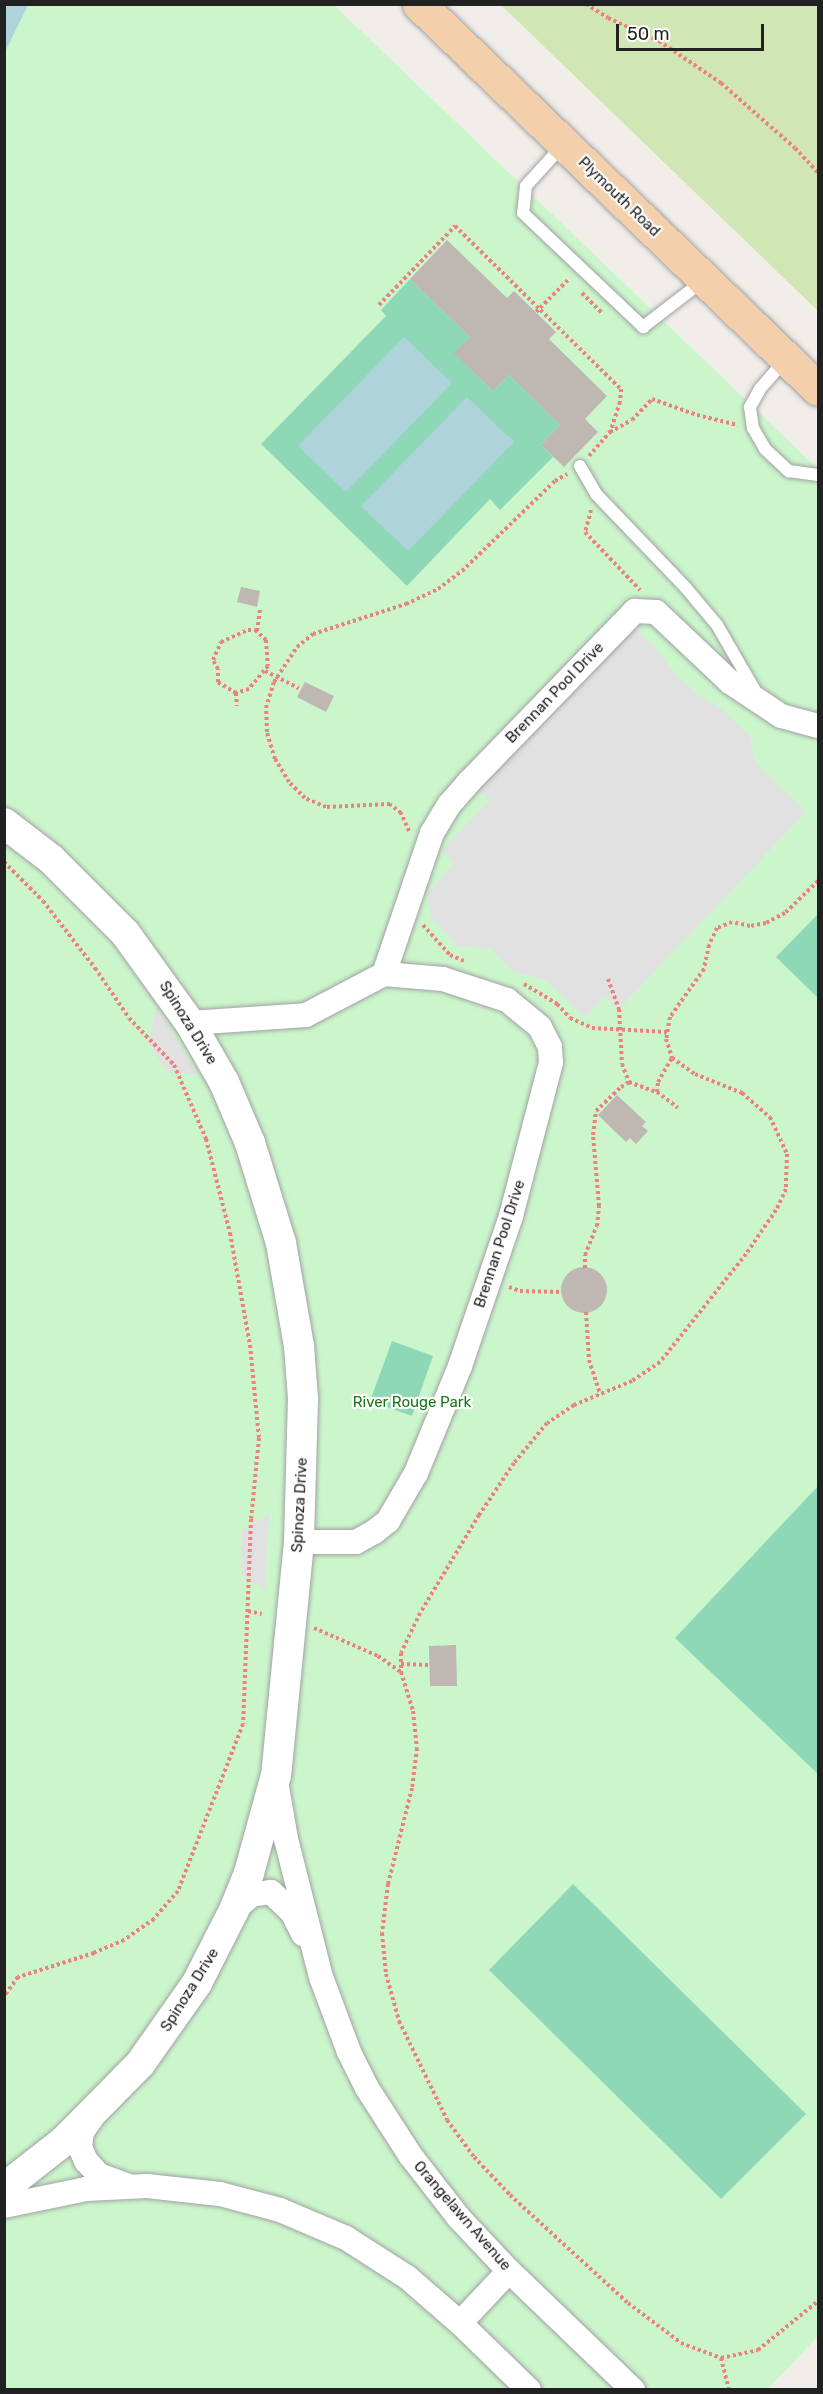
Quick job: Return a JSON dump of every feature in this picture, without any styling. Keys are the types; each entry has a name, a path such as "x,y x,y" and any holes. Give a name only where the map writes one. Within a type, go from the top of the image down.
{"main road":[{"name":"Plymouth Road","path":"419,4 819,389"}],"street":[{"name":"Brennan Pool Drive","path":"299,1542 356,1542 388,1521 416,1473 489,1281 511,1215 538,1122 551,1062 550,1047 540,1027 507,1000 443,979 384,974 432,833 470,781 635,611 647,612"},
{"path":"647,612 656,612 730,682 781,716 819,726"},
{"name":"Spinoza Drive","path":"4,823 51,859 99,904 150,964 190,1023 224,1083 250,1143 281,1243 299,1346 303,1398 299,1542 276,1775 259,1838 234,1910 197,1983 140,2064 98,2109 4,2188"},
{"path":"190,1023 306,1015 384,974"},
{"name":"Orangelawn Avenue","path":"276,1775 286,1839 321,1977"},
{"name":"Orangelawn Avenue","path":"234,1910 251,1895 262,1892 271,1892 282,1899 292,1912 321,1977 349,2052 388,2122 433,2187 509,2271 633,2390"},
{"path":"98,2109 82,2132 80,2147 86,2161 99,2175 133,2187"},
{"path":"4,2206 86,2189 133,2187 220,2194 309,2220 382,2259 429,2295 529,2390"},
{"path":"460,2323 509,2271"}],"lane":[{"path":"564,144 526,186 523,213 642,327 705,279"},
{"path":"787,358 760,389 750,407 753,428 765,449 789,471 819,475"},
{"path":"580,466 596,494 686,588 717,625 761,702"}],"path":[{"path":"586,4 608,18 659,41 721,83 795,148 819,173"},
{"path":"379,305 455,226 537,311 621,389 620,402 610,432"},
{"path":"537,311 568,280 603,314"},
{"path":"408,841 409,830 401,813 390,804 326,807 305,798 289,783 275,759 267,732 266,708 277,677 297,647 313,634 406,604 438,589 462,571 555,481 580,466 610,432 632,420 652,399 697,415 753,428"},
{"path":"596,494 585,532 640,589 647,612"},
{"path":"256,631 260,609"},
{"path":"256,631 266,640 268,648 265,655 268,666 265,671 249,689 236,693 218,682 218,669 213,660 217,648 223,640 241,632 256,631"},
{"path":"265,671 298,688"},
{"path":"236,693 237,706"},
{"path":"4,862 43,901 95,968 129,1018 174,1065 206,1139 230,1233 248,1334 259,1438 251,1519 243,1724 178,1891 154,1919 124,1940 94,1953 18,1977 4,1996"},
{"path":"657,1092 658,1082 672,1058 668,1032 669,1017 705,969 709,945 717,928 732,922 750,926 766,923 785,913 818,881"},
{"path":"410,894 425,928 450,955 467,963"},
{"path":"608,979 619,1009 622,1064 629,1082 657,1092 678,1108"},
{"path":"516,981 557,1004 577,1022 592,1028 668,1032"},
{"path":"672,1058 695,1074 742,1093 770,1117 786,1154 786,1189 747,1254 660,1362 632,1381 574,1406 547,1423 514,1463 479,1515 420,1613 401,1653 401,1672 413,1711 417,1748 412,1788 388,1884 382,1933 387,1974 399,2021 420,2070 447,2120 474,2157 510,2195 628,2303 681,2343 721,2358 758,2350 819,2301"},
{"path":"585,1268 585,1255 597,1226 599,1206 593,1120 596,1111 629,1082"},
{"path":"489,1281 520,1291 562,1292"},
{"path":"586,1312 589,1360 600,1394"},
{"path":"248,1611 262,1614"},
{"path":"309,1626 378,1656 401,1672"},
{"path":"401,1664 429,1665"},
{"path":"721,2358 729,2390"}],"green space":[{"name":"River Rouge Park","path":"5,5 334,5 818,469 818,2336 768,2389 5,2390"},
{"path":"501,5 818,5 818,311"},
{"path":"410,279 470,337 455,353 493,391 509,375 560,425 541,445 553,457 500,510 490,499 407,586 261,444 386,316 381,310"},
{"path":"818,914 818,998 776,957"},
{"path":"392,1341 433,1356 412,1416 370,1401"},
{"path":"818,1486 818,1774 675,1638"},
{"path":"573,1884 806,2114 721,2199 489,1970"}],"shaded area":[{"path":"617,610 659,651 673,672 701,697 720,708 750,736 756,763 806,812 619,1009 605,996 584,1017 546,980 514,972 490,949 458,946 432,919 427,894 454,863 442,850 490,800 461,771"},
{"path":"157,1007 198,1074 168,1073 148,1043"},
{"path":"269,1514 265,1590 241,1574 242,1530"}],"water":[{"path":"4,5 28,5 5,52"},
{"path":"404,337 452,383 346,492 298,446"},
{"path":"467,397 514,442 408,551 361,506"}],"building":[{"path":"447,240 507,298 514,291 556,332 549,339 607,396 585,419 598,432 564,467 541,445 560,425 509,375 493,391 454,353 470,337 410,279"},
{"path":"241,587 260,591 257,607 237,602"},
{"path":"305,682 334,696 326,712 297,697"},
{"path":"617,1095 646,1122 642,1126 648,1131 636,1144 630,1138 626,1142 598,1115"},
{"path":"584,1267 600,1274 607,1290 600,1306 584,1313 568,1306 561,1290 568,1274"},
{"path":"456,1645 457,1686 430,1686 429,1646"}]}
